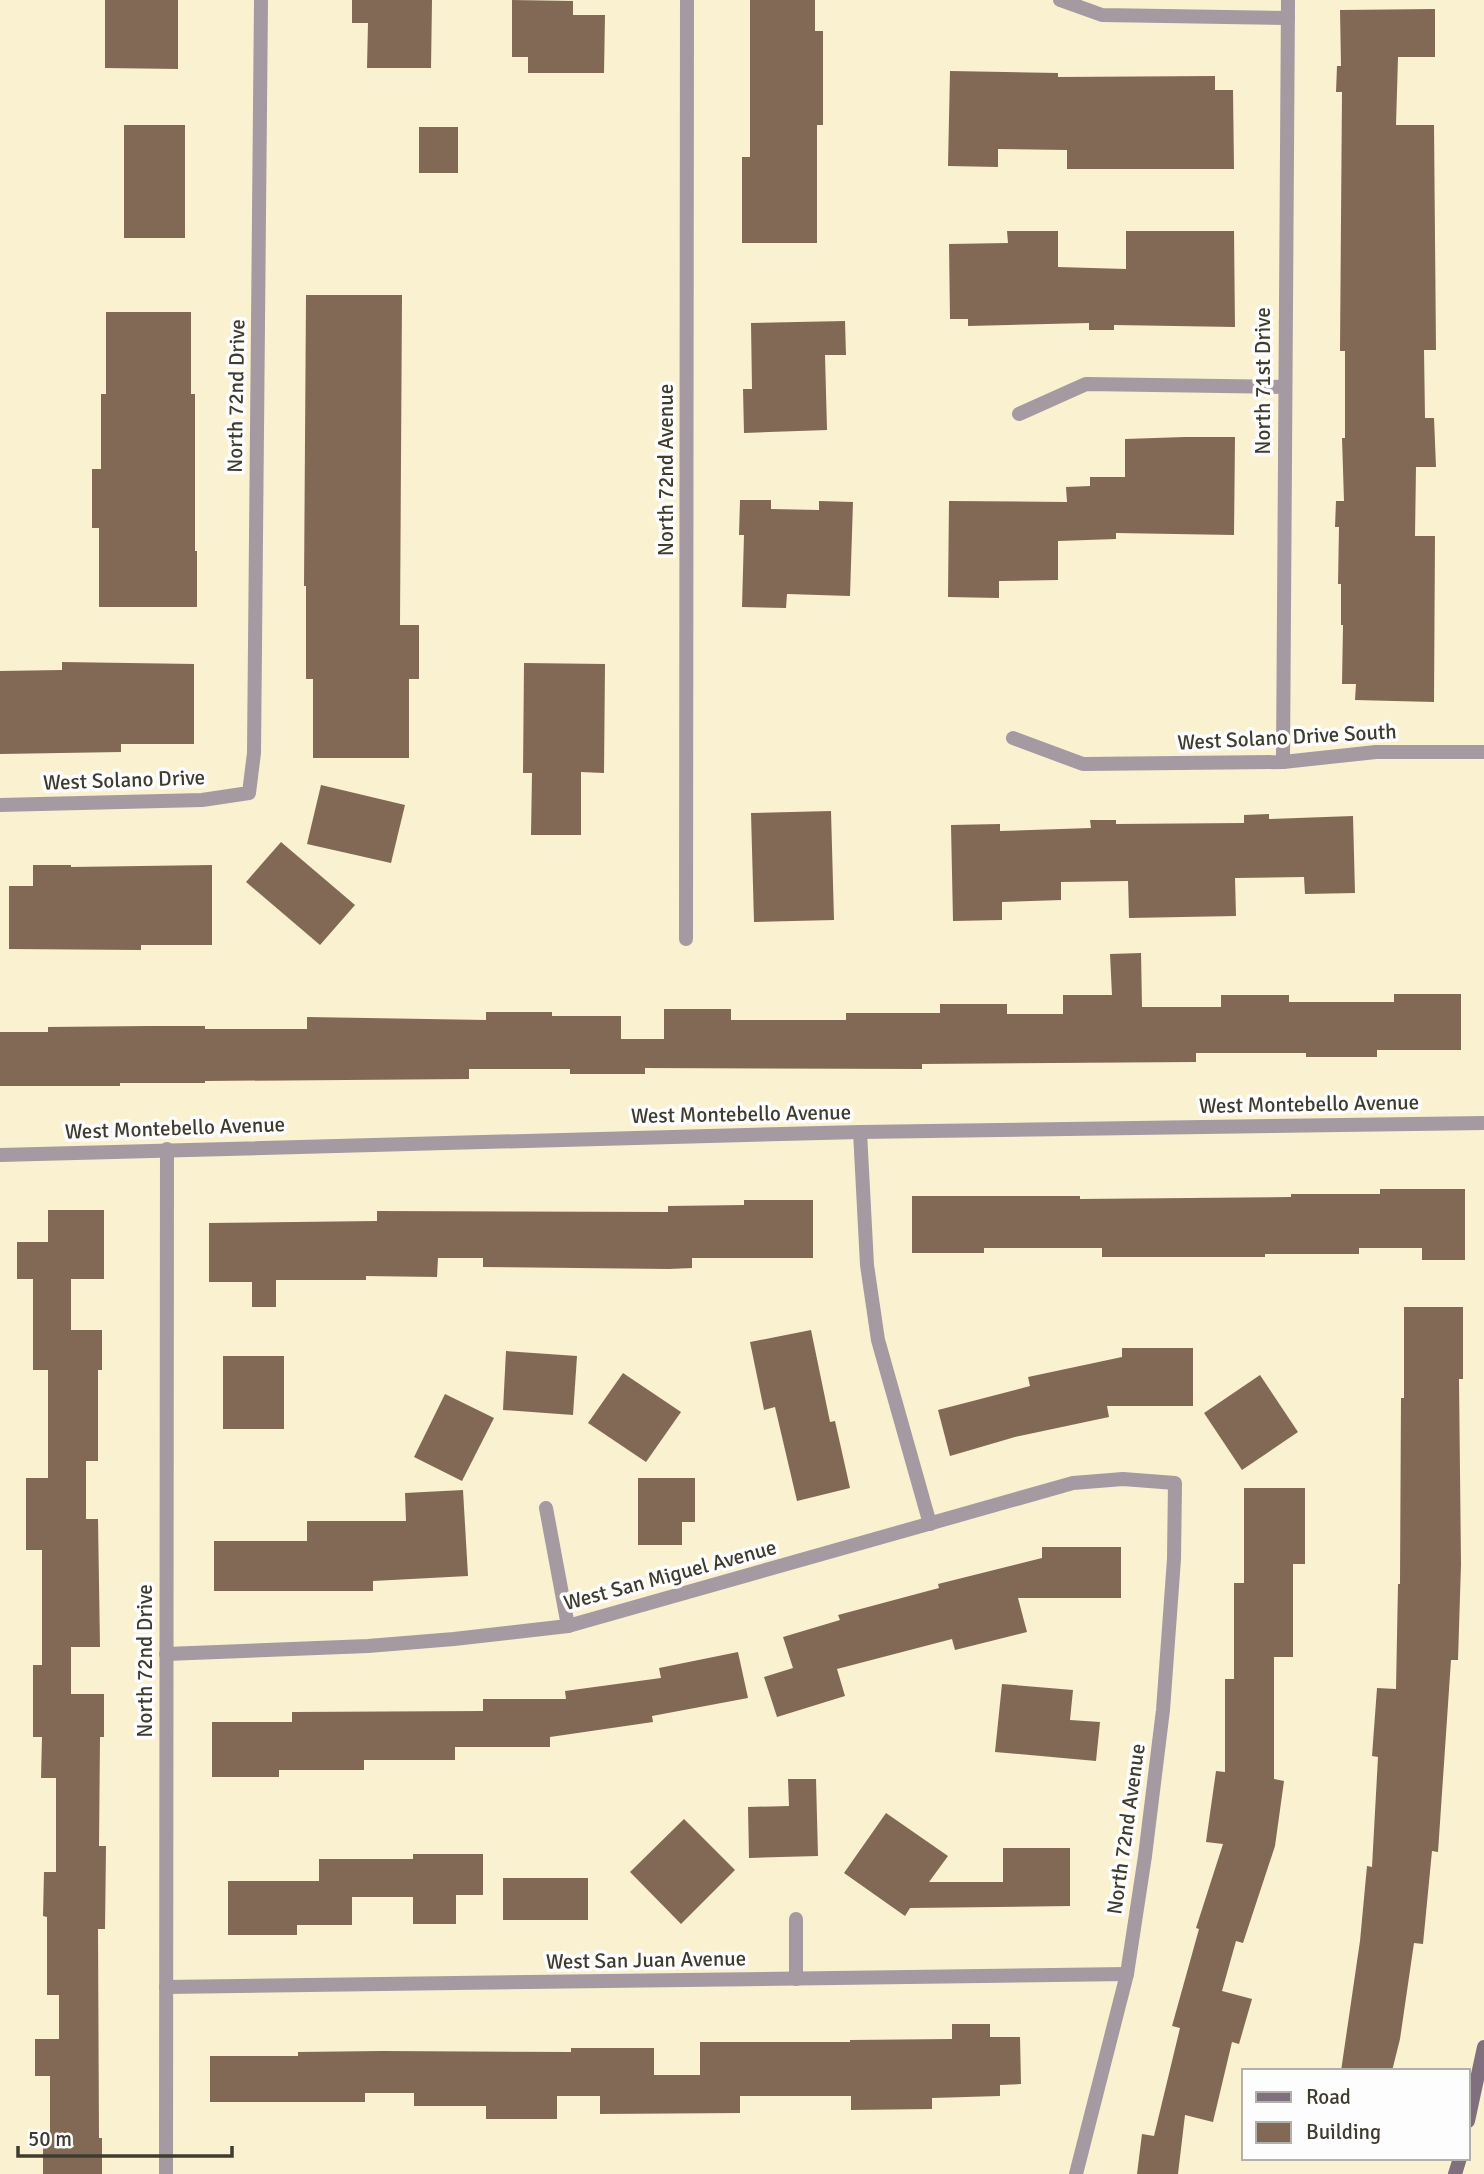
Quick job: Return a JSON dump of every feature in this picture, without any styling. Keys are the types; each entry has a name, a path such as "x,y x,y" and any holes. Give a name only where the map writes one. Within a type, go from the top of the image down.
{"street":[{"name":"North 72nd Drive","path":"249,793 254,753 261,0"},
{"name":"North 72nd Avenue","path":"687,0 687,939"},
{"path":"1060,0 1102,15 1288,18"},
{"name":"North 71st Drive","path":"1283,762 1289,0"},
{"path":"1019,414 1086,384 1284,387"},
{"name":"West Solano Drive South","path":"1013,738 1083,764 1283,762 1376,752 1484,752"},
{"name":"West Solano Drive","path":"0,805 202,800 249,793"},
{"name":"West Montebello Avenue","path":"0,1155 860,1132 1484,1123"},
{"path":"860,1132 867,1265 878,1340 930,1524"},
{"name":"North 72nd Drive","path":"166,2174 167,1149"},
{"name":"West San Miguel Avenue","path":"166,1654 368,1646 568,1626 1073,1483 1123,1479 1175,1483"},
{"name":"North 72nd Avenue","path":"1076,2174 1126,1974 1145,1856 1163,1710 1174,1559 1175,1483"},
{"path":"546,1508 568,1626"},
{"path":"796,1919 796,1979"},
{"name":"West San Juan Avenue","path":"166,1987 1126,1974"},
{"path":"1470,2112 1484,2047"}],"building":[{"path":"105,0 178,0 178,69 105,68"},
{"path":"352,0 432,0 431,68 367,68 368,23 352,23"},
{"path":"512,0 573,1 573,15 605,15 604,73 528,73 528,57 512,57"},
{"path":"750,0 815,0 815,31 823,31 823,125 817,125 817,243 742,243 742,157 750,157"},
{"path":"1435,9 1435,57 1398,57 1396,125 1434,125 1436,350 1424,350 1425,418 1434,418 1436,467 1416,467 1415,536 1435,536 1434,702 1355,700 1356,684 1342,684 1343,625 1341,584 1338,584 1339,527 1335,527 1336,501 1344,501 1342,438 1345,438 1345,351 1340,351 1342,92 1336,92 1337,66 1341,66 1340,10"},
{"path":"950,71 1058,73 1058,77 1215,76 1215,90 1233,90 1234,169 1067,169 1067,150 998,149 998,167 948,166"},
{"path":"124,125 185,125 185,238 124,238"},
{"path":"419,127 458,127 458,173 419,173"},
{"path":"1007,231 1058,231 1058,267 1126,269 1126,231 1234,231 1235,327 1114,325 1114,330 1089,330 1089,323 968,326 968,319 950,319 949,244 1008,243"},
{"path":"306,295 402,295 400,625 419,625 419,679 409,679 409,758 313,758 313,679 306,679 304,586"},
{"path":"106,312 191,312 191,394 195,394 197,607 99,607 99,528 92,528 92,469 101,469 101,394 106,394"},
{"path":"845,321 846,355 825,355 827,430 744,433 743,389 752,389 751,323"},
{"path":"1235,437 1234,535 1116,533 1116,539 1058,541 1058,580 999,581 999,598 948,597 949,501 1067,502 1066,487 1090,486 1090,477 1125,477 1125,439"},
{"path":"740,500 771,500 771,509 819,510 819,501 853,502 850,596 787,594 786,608 742,607 744,535 739,535"},
{"path":"62,662 194,664 194,744 121,744 121,752 0,754 0,671 62,670"},
{"path":"524,663 605,664 604,773 581,772 581,835 531,835 532,773 523,773"},
{"path":"321,785 405,805 391,863 307,844"},
{"path":"831,811 834,920 754,922 751,813"},
{"path":"1269,814 1269,819 1353,816 1355,893 1305,894 1304,877 1235,878 1236,916 1129,918 1128,881 1061,882 1061,900 1002,902 1002,920 953,921 951,825 1000,824 1000,831 1091,828 1090,820 1116,820 1116,824 1244,823 1244,815"},
{"path":"281,842 355,905 320,945 246,882"},
{"path":"33,865 212,865 212,945 141,945 141,950 9,949 9,886 33,886"},
{"path":"1141,953 1142,1007 1221,1007 1221,995 1289,995 1289,1002 1394,1002 1394,994 1461,994 1461,1050 1377,1050 1377,1057 1306,1057 1306,1053 1196,1053 1196,1062 922,1064 922,1069 645,1068 645,1074 570,1074 570,1069 469,1069 469,1079 0,1086 0,1032 48,1032 48,1027 148,1026 307,1029 307,1017 486,1020 486,1012 552,1012 552,1016 621,1016 621,1039 664,1039 664,1009 731,1009 731,1020 846,1020 846,1013 940,1013 940,1004 1007,1004 1007,1014 1063,1014 1063,995 1112,995 1110,954"},
{"path":"1380,1189 1465,1189 1465,1260 1422,1260 1422,1248 1359,1248 1359,1254 1265,1254 1265,1257 1102,1257 1102,1248 984,1248 984,1253 912,1253 912,1196 1080,1196 1080,1199 1291,1197 1291,1194 1380,1194"},
{"path":"744,1200 813,1200 813,1258 692,1258 692,1268 669,1269 483,1267 483,1258 438,1258 437,1277 366,1276 366,1280 276,1280 276,1307 252,1307 252,1282 209,1282 209,1223 377,1221 377,1211 668,1212 668,1206 744,1205"},
{"path":"48,1210 104,1210 104,1279 71,1279 71,1330 102,1330 102,1370 98,1370 98,1461 86,1461 86,1519 98,1519 100,1647 71,1647 71,1694 104,1694 104,1737 100,1737 99,1846 106,1846 105,1929 98,1929 99,2138 102,2138 102,2174 43,2174 43,2138 50,2138 50,2076 35,2076 35,2039 59,2039 59,1995 47,1995 47,1917 43,1916 44,1872 56,1872 56,1778 41,1778 42,1737 33,1737 33,1665 42,1665 42,1550 26,1550 26,1478 48,1478 48,1370 33,1370 33,1279 17,1279 17,1242 48,1242"},
{"path":"1404,1307 1463,1307 1463,1379 1459,1379 1461,1564 1458,1660 1451,1660 1438,1852 1432,1851 1423,1944 1414,1943 1400,2039 1392,2069 1341,2069 1360,1941 1367,1866 1372,1867 1378,1757 1372,1756 1377,1688 1396,1689 1400,1584 1401,1398 1404,1398"},
{"path":"811,1330 830,1422 835,1421 850,1488 797,1501 775,1407 764,1410 750,1342"},
{"path":"1122,1348 1193,1348 1193,1406 1107,1406 1109,1417 1015,1437 950,1456 938,1410 1030,1386 1028,1377 1122,1357"},
{"path":"506,1351 577,1356 573,1415 503,1410"},
{"path":"223,1356 284,1356 284,1429 223,1429"},
{"path":"623,1373 681,1412 646,1462 588,1423"},
{"path":"1260,1375 1298,1432 1242,1470 1204,1413"},
{"path":"445,1394 494,1418 462,1481 414,1457"},
{"path":"638,1478 695,1478 695,1522 682,1522 682,1545 638,1545"},
{"path":"1244,1488 1305,1488 1305,1564 1293,1564 1293,1657 1274,1657 1274,1779 1284,1781 1275,1846 1243,1943 1236,1941 1222,1991 1252,1999 1239,2044 1232,2042 1213,2122 1185,2115 1178,2174 1137,2174 1142,2134 1154,2136 1180,2028 1172,2026 1199,1929 1196,1928 1223,1844 1206,1842 1216,1771 1225,1772 1225,1679 1234,1679 1234,1583 1244,1583"},
{"path":"463,1490 468,1576 373,1581 373,1591 214,1591 214,1541 307,1541 307,1521 406,1521 405,1493"},
{"path":"1042,1547 1121,1547 1121,1598 1018,1598 1027,1632 955,1650 952,1639 837,1669 845,1696 777,1717 764,1677 793,1668 783,1637 840,1620 838,1615 939,1588 938,1584 1042,1558"},
{"path":"738,1652 748,1698 652,1716 653,1722 550,1737 550,1747 455,1747 455,1760 364,1760 364,1770 279,1770 279,1777 212,1777 212,1722 292,1722 292,1712 483,1711 483,1699 566,1699 565,1691 661,1678 659,1668"},
{"path":"1002,1684 1073,1690 1070,1720 1100,1722 1096,1761 995,1752"},
{"path":"788,1779 816,1779 818,1856 749,1858 748,1807 789,1806"},
{"path":"886,1813 948,1856 929,1882 1003,1882 1003,1848 1070,1848 1070,1906 910,1908 905,1916 844,1873"},
{"path":"684,1819 735,1870 681,1924 630,1872"},
{"path":"413,1854 483,1854 483,1895 456,1895 456,1924 413,1924 413,1897 352,1897 352,1925 297,1925 297,1935 228,1935 228,1881 319,1881 319,1859 413,1859"},
{"path":"503,1878 588,1878 588,1920 503,1920"},
{"path":"952,2024 990,2024 990,2037 1020,2037 1021,2084 1000,2085 1000,2096 932,2098 932,2109 851,2110 851,2096 740,2096 740,2113 600,2114 600,2096 557,2096 557,2119 486,2119 486,2106 414,2106 414,2093 365,2093 365,2102 210,2102 210,2056 298,2056 298,2052 382,2051 571,2052 571,2048 654,2048 654,2075 700,2075 700,2042 952,2039"}]}
